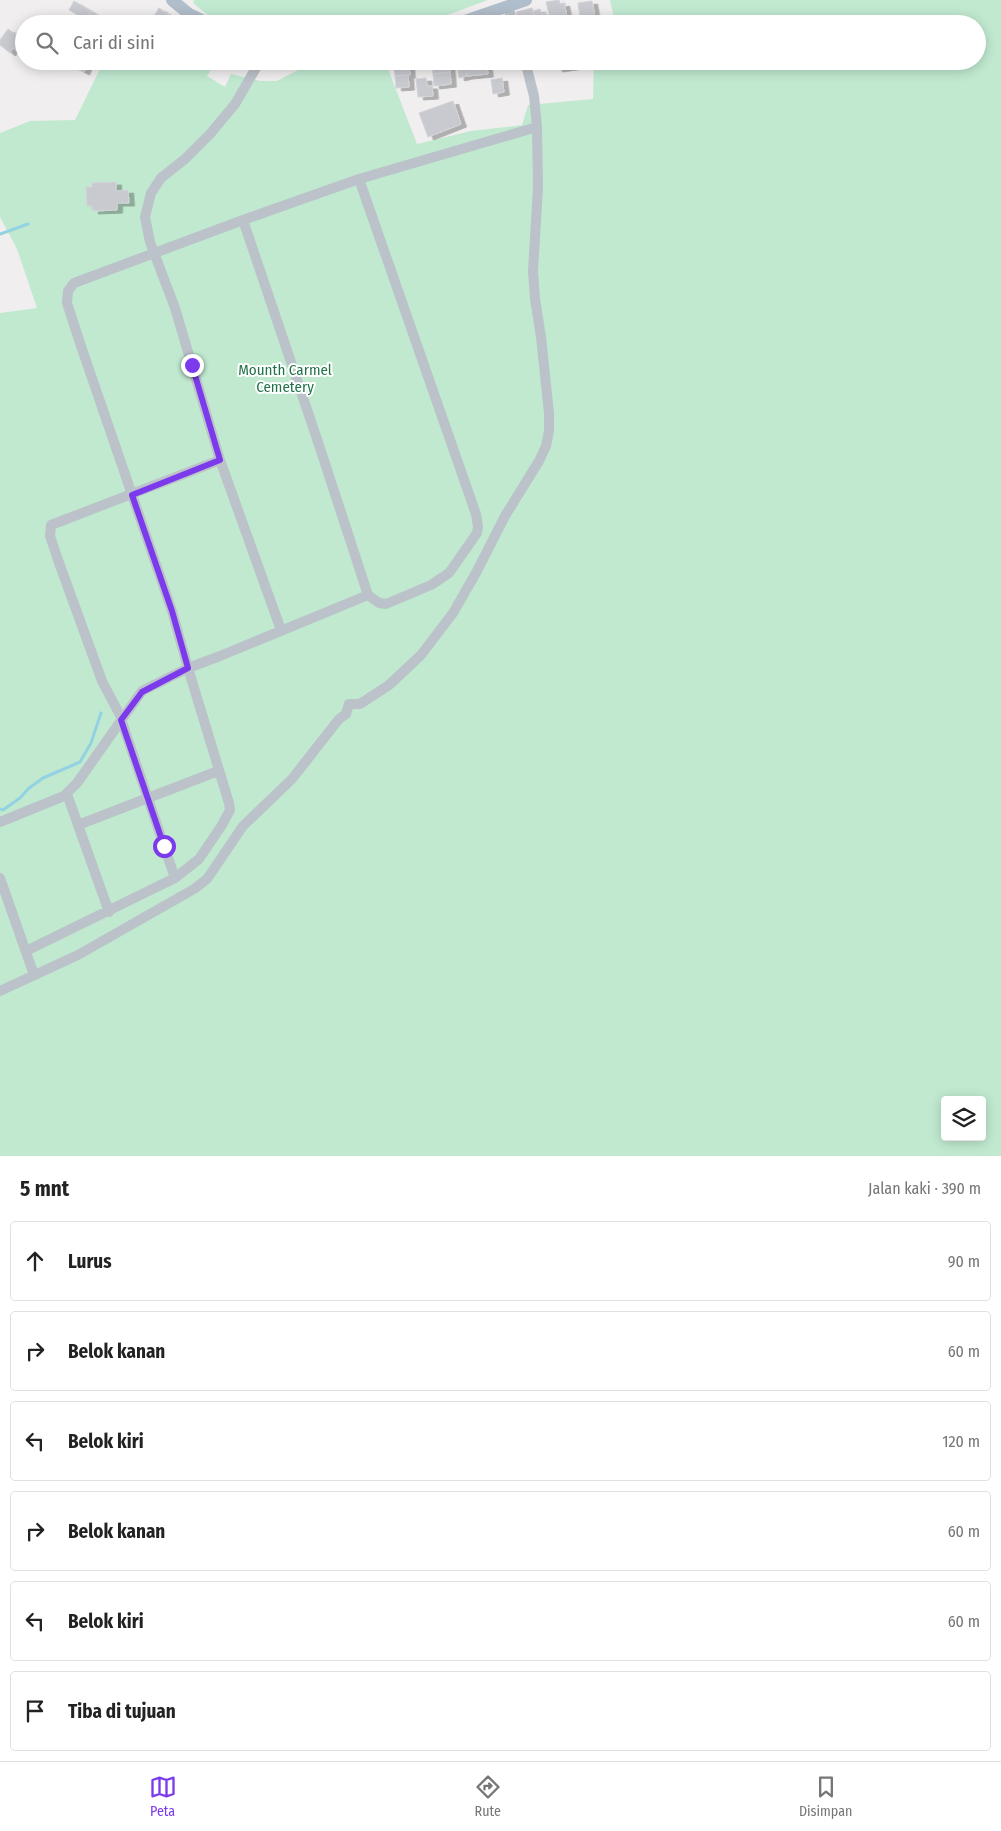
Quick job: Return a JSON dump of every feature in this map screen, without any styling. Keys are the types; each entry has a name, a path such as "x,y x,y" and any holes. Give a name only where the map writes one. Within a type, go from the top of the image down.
{"main road":[{"path":"172,0 191,15"},
{"path":"482,15 526,0"}],"street":[{"path":"508,6 510,15"},
{"path":"255,70 235,104 210,134 185,159 161,178 151,193 145,217 150,242 175,308 220,460 281,630"},
{"path":"0,991 78,955 194,889 208,879 243,826 292,779 321,740 339,719 346,714 349,704 360,704 389,685 421,655 453,613 477,572 505,516 539,461 546,446 549,431 546,376 533,271 538,187 537,127 534,96 527,70"},
{"path":"26,951 175,878 199,859 230,810 172,611 67,302 68,291 74,283 359,179 537,127"},
{"path":"243,220 316,434 368,595 379,603 386,604 432,585 449,573 471,543 478,527 476,514 359,179"},
{"path":"175,878 122,719 102,681 58,560 50,532 51,525 220,460"},
{"path":"0,822 67,794 77,783 142,692 188,668 368,595"},
{"path":"78,825 218,771"},
{"path":"67,794 109,912"},
{"path":"0,878 34,975"}],"green space":[{"path":"194,0 488,0 447,15 208,15 193,3"},
{"name":"Mounth Carmel Cemetery","path":"610,0 1001,0 1001,1156 0,1156 0,313 37,308 17,249 0,217 0,133 30,121 75,120 100,70 211,70 207,76 225,87 231,74 260,81 277,81 298,70 388,70 417,144 471,131 522,125 528,105 593,99 594,70 986,70 986,15 613,15"}],"building":[{"path":"559,0 560,4 564,3 567,15 549,15 546,2"},
{"path":"74,1 91,11 89,15 78,15 69,10"},
{"path":"592,1 595,15 580,15 578,3"},
{"path":"159,8 170,15 155,15"},
{"path":"532,8 534,15 517,15 516,12"},
{"path":"540,9 542,14 546,13 547,15 534,15 533,11"},
{"path":"91,11 97,15 89,15"},
{"path":"8,29 15,34 15,50 13,48 10,53 0,45 0,40"},
{"path":"394,70 409,70 410,75 395,76"},
{"path":"433,70 450,70 450,72 433,74"},
{"path":"458,70 467,70 467,76 459,78"},
{"path":"467,70 487,70 488,74 467,76"},
{"path":"450,72 451,84 434,86 433,74"},
{"path":"408,75 409,87 396,88 395,76"},
{"path":"426,78 427,86 432,86 433,96 418,97 416,79"},
{"path":"502,78 504,92 493,94 491,80"},
{"path":"453,101 461,124 428,137 419,113"},
{"path":"116,182 116,191 128,190 129,203 117,203 117,210 93,211 93,206 87,206 86,187 92,187 92,183"}],"waterway":[{"path":"0,234 28,224"},
{"path":"0,809 3,810 20,798 28,789 43,778 80,762 91,743 101,713"}],"route":[{"path":"164,846 121,720 142,692 152,685 188,668 172,611 132,495 220,460 192,365"}]}
